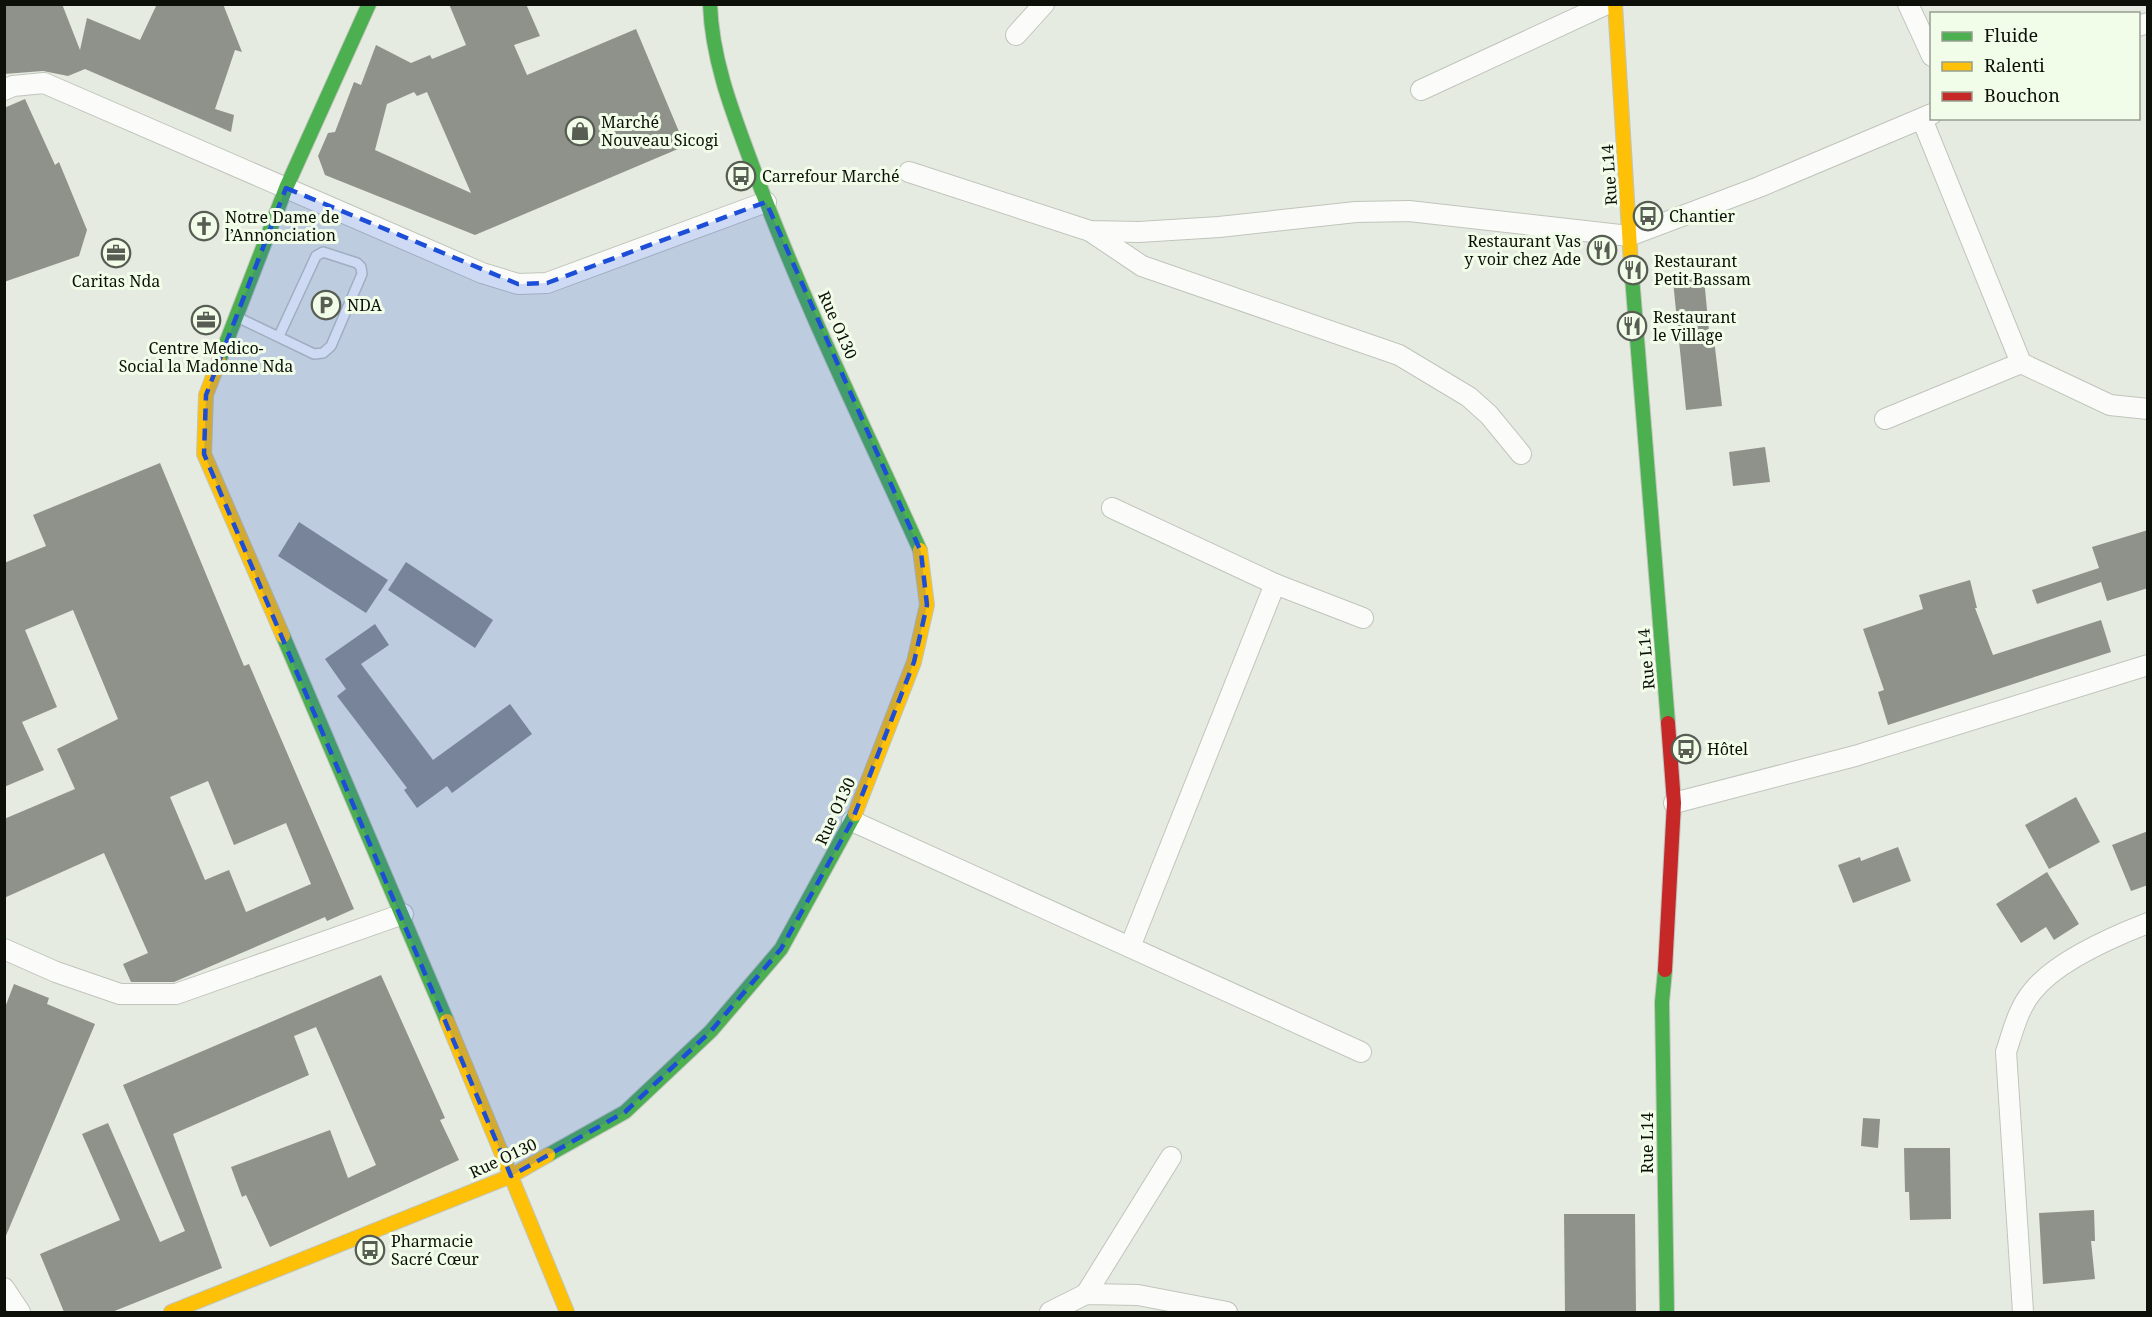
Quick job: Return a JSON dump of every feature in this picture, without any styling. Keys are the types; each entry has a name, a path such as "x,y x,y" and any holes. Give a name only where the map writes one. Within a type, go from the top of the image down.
{"street":[{"path":"369,4 286,188 206,395 204,454 403,914 567,1312"},
{"name":"Rue O130","path":"171,1312 511,1176 625,1113 711,1031 781,949 852,821 914,662 927,605 921,552 766,202 722,80 710,29 710,4"},
{"path":"1016,34 1044,4"},
{"path":"1421,90 1607,4"},
{"name":"Rue L14","path":"1615,4 1629,236 1674,803 1672,875 1662,1002 1667,1312"},
{"path":"1908,4 1930,52"},
{"path":"4,90 14,86 44,83 482,273 518,284 547,283 766,202"},
{"path":"1090,231 1150,231 1356,212 1409,211 1629,236 1759,187 1927,117 2021,363 2110,405 2148,409"},
{"path":"909,172 1090,231 1142,266 1399,355 1468,397 1489,415 1521,454"},
{"path":"1885,419 2021,363"},
{"path":"1112,508 1275,584 1363,618"},
{"path":"1130,947 1275,584"},
{"path":"1674,803 1855,756 2148,665"},
{"path":"852,821 1361,1052"},
{"path":"4,949 56,972 120,994 176,994 403,914"},
{"path":"2023,1312 2006,1052 2017,1017 2032,992 2055,970 2123,932 2148,922"},
{"path":"1086,1294 1171,1157"},
{"path":"4,1288 20,1312"},
{"path":"1050,1312 1086,1294 1138,1295 1227,1312"}],"lane":[{"path":"236,317 314,354 323,354 331,346 362,274 362,267 357,263 323,252 316,256 279,336"}],"highlighted area":[{"path":"286,188 518,284 547,283 766,202 921,552 927,605 914,662 852,821 781,949 711,1031 625,1112 511,1176 204,454 206,395"}],"building":[{"path":"4,4 62,4 80,50 87,18 140,40 157,4 223,4 242,52 235,50 215,109 234,115 231,132 85,69 68,76 43,71 4,74"},
{"path":"449,4 526,4 540,36 514,45 527,75 636,29 685,146 475,235 325,175 318,156 328,133 335,132 354,82 361,85 376,45 411,63 430,55 432,59 466,45","holes":["414,92 417,96 427,92 471,193 375,150 387,104"]},
{"path":"25,99 55,165 59,162 87,230 79,256 4,282 4,108"},
{"path":"1704,278 1709,331 1713,331 1722,406 1686,410 1673,281"},
{"path":"1765,447 1770,482 1733,486 1729,452"},
{"path":"160,463 244,666 249,664 354,909 327,921 325,917 174,982 131,982 123,964 148,953 104,853 4,898 4,819 75,789 57,749 118,719 73,610 25,630 57,707 22,722 44,770 4,787 4,563 46,546 33,515","holes":["208,781 234,845 286,823 311,884 246,912 229,870 205,880 170,797"]},
{"path":"299,522 388,580 366,613 278,556"},
{"path":"2148,530 2148,588 2107,601 2101,582 2037,604 2032,590 2099,568 2092,547"},
{"path":"406,562 493,620 475,648 388,590"},
{"path":"1970,580 1977,608 1975,608 1993,655 2101,620 2111,652 1888,725 1878,692 1884,690 1863,629 1923,609 1919,595"},
{"path":"375,624 389,645 361,664 433,760 510,704 532,734 452,793 447,786 417,808 404,790 407,788 337,696 346,689 325,659"},
{"path":"2076,797 2100,842 2049,869 2025,825"},
{"path":"2148,831 2148,885 2131,891 2112,845"},
{"path":"1898,847 1911,881 1853,903 1838,865 1860,857 1861,861"},
{"path":"2047,872 2079,924 2054,940 2046,927 2021,943 1996,904"},
{"path":"381,975 445,1118 440,1120 459,1160 270,1247 246,1195 242,1197 231,1167 330,1130 348,1178 376,1165 316,1027 294,1036 309,1075 173,1134 222,1268 112,1312 64,1312 40,1254 120,1220 82,1134 108,1123 160,1242 185,1231 123,1085"},
{"path":"14,984 49,998 47,1004 95,1024 5,1238 4,1010"},
{"path":"1863,1118 1880,1119 1878,1148 1861,1146"},
{"path":"1904,1148 1950,1148 1951,1219 1910,1220 1909,1192 1905,1192"},
{"path":"2094,1210 2095,1241 2091,1241 2095,1279 2043,1284 2039,1213"},
{"path":"1564,1214 1635,1214 1636,1312 1565,1312"}],"traffic: fast":[{"path":"219,361 286,188 369,4"},
{"path":"710,4 715,47 725,88 773,218 834,362 920,550"},
{"path":"1631,264 1668,723"},
{"path":"283,636 447,1021"},
{"path":"548,1155 625,1112 711,1031 781,949 855,814"},
{"path":"1665,970 1662,1002 1667,1312"}],"traffic: slow":[{"path":"1615,4 1631,264"},
{"path":"219,361 206,395 204,454 283,636"},
{"path":"855,814 914,662 927,605 920,550"},
{"path":"447,1021 567,1312"},
{"path":"171,1312 511,1176 548,1155"}],"traffic: jam":[{"path":"1665,970 1674,803 1668,723"}],"place":[{"name":"Marché Nouveau Sicogi","path":"580,131"},
{"name":"Carrefour Marché","path":"741,176"},
{"name":"Chantier","path":"1648,216"},
{"name":"Notre Dame de l’Annonciation","path":"204,226"},
{"name":"Restaurant Vas y voir chez Ade","path":"1602,250"},
{"name":"Caritas Nda","path":"116,253"},
{"name":"Restaurant Petit Bassam","path":"1633,270"},
{"name":"NDA","path":"326,305"},
{"name":"Centre Medico- Social la Madonne Nda","path":"206,320"},
{"name":"Restaurant le Village","path":"1632,326"},
{"name":"Hôtel","path":"1686,749"},
{"name":"Pharmacie Sacré Cœur","path":"370,1250"}]}
